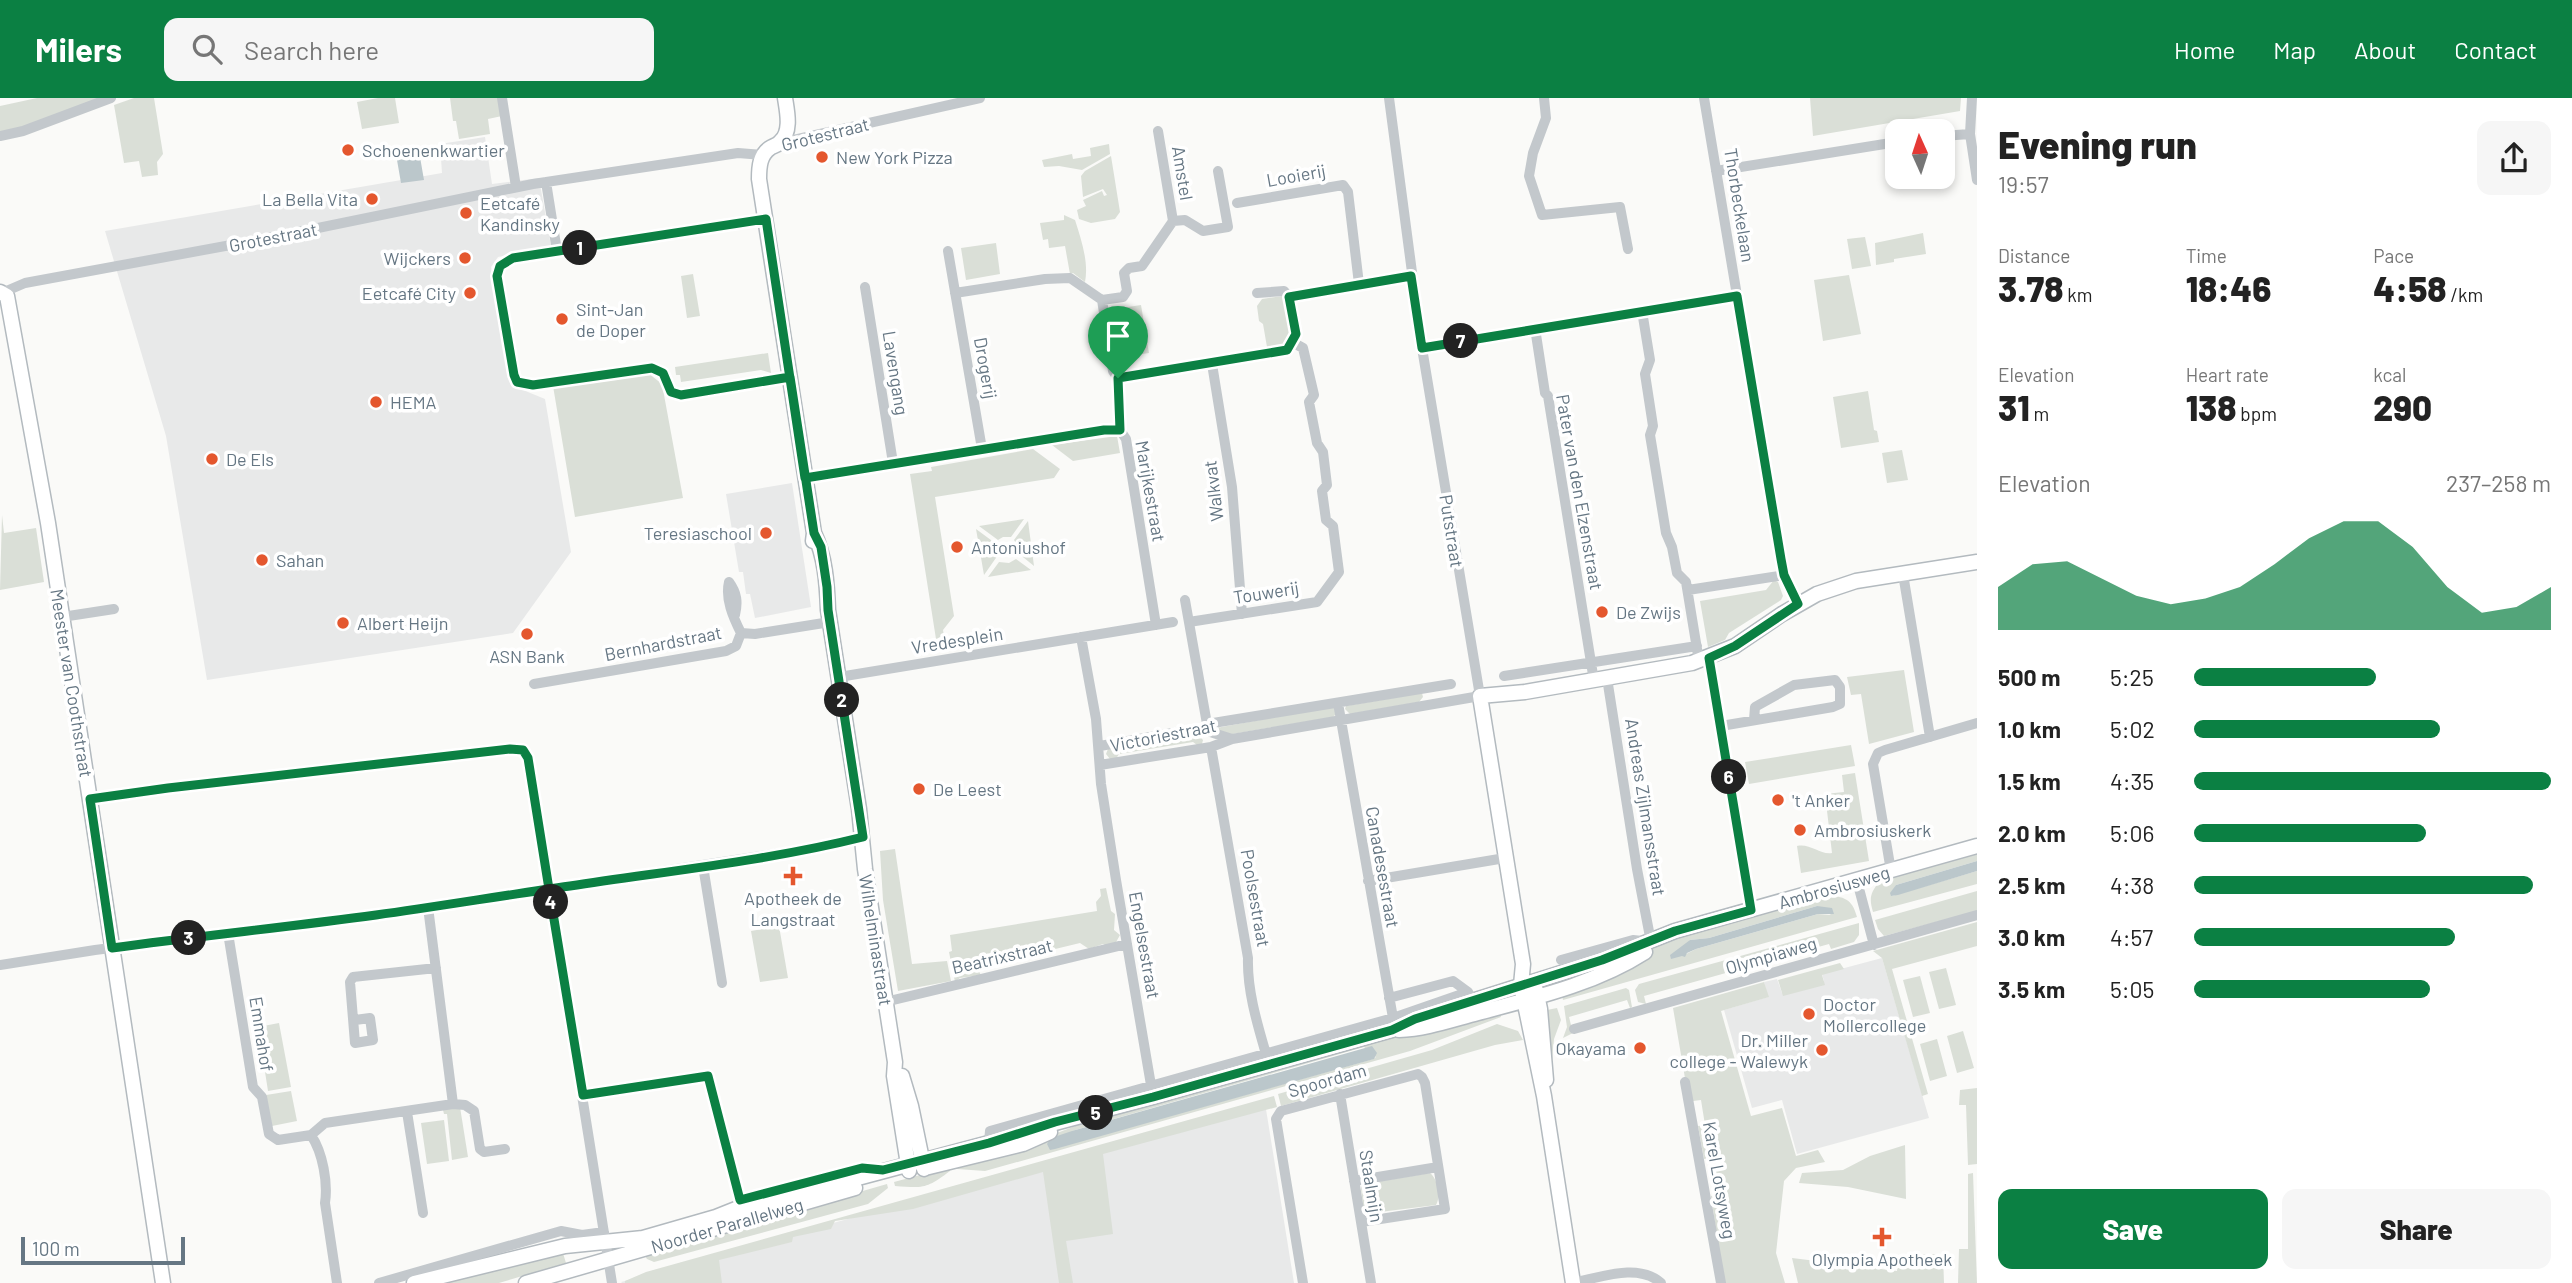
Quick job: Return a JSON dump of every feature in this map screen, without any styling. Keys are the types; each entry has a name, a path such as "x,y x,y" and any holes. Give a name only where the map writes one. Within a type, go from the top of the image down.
{"main road":[{"path":"780,143 788,125 785,98"},
{"name":"Grotestraat","path":"763,155 767,149 780,143"},
{"name":"Wilhelminastraat","path":"763,155 759,168 814,533 812,548 816,579 829,616 885,1002 895,1062 911,1106 916,1166"},
{"name":"Meester van Coothstraat","path":"2,292 7,296 25,391 62,617 163,1283"},
{"path":"1479,696 1525,692 1667,669 1701,655 1735,646 1817,594 1857,581 1977,562"},
{"name":"Putstraat","path":"1479,696 1523,964 1547,1076 1544,1096 1572,1283"},
{"name":"Ambrosiusweg","path":"1529,991 1580,961 1650,936 1977,846"},
{"name":"Ambrosiusweg","path":"1529,991 1606,973 1644,952 1650,936"},
{"name":"Noorder Parallelweg","path":"414,1283 605,1236 643,1238 883,1170 916,1166 1055,1122 1086,1116 1392,1024 1420,1029 1473,1002 1529,991"},
{"name":"Noorder Parallelweg","path":"526,1283 608,1260 742,1209 916,1166 1023,1144 1086,1116"}],"street":[{"path":"0,136 23,131 111,98"},
{"path":"502,98 516,187"},
{"name":"Grotestraat","path":"780,143 980,98"},
{"name":"Putstraat","path":"1389,98 1405,206 1411,276 1479,696"},
{"path":"1544,98 1546,118 1533,153 1529,176 1542,215 1620,207 1628,249"},
{"name":"Thorbeckelaan","path":"1704,98 1784,575 1798,604"},
{"path":"1972,98 1970,134 1977,180"},
{"name":"Amstel","path":"1101,300 1123,297 1127,291 1124,273 1129,268 1142,266 1173,221 1158,131"},
{"path":"1955,135 1970,134"},
{"path":"1716,171 1885,144"},
{"name":"Grotestraat","path":"2,292 25,283 274,237 516,187 714,156 738,153 763,155"},
{"name":"Amstel","path":"1173,221 1185,220 1203,231 1228,227 1218,172"},
{"path":"547,182 557,251"},
{"name":"Looierij","path":"1237,203 1343,185 1348,192 1359,284"},
{"path":"766,219 513,258 500,266 497,276 517,382 533,385 659,370 675,395 790,377"},
{"name":"Drogerij","path":"948,251 982,449"},
{"path":"1289,297 1411,276"},
{"path":"955,293 1045,279 1070,278 1101,300 1113,371 1118,378 1120,430"},
{"name":"Lavengang","path":"865,287 893,463"},
{"path":"1118,378 1287,350 1296,334 1289,297 1283,291 1257,293"},
{"path":"1422,348 1737,296"},
{"path":"1642,311 1650,360 1645,374 1653,426 1650,435 1666,533 1677,573 1686,582 1701,655 1721,726 1751,910"},
{"name":"Pater van den Elzenstraat","path":"1535,328 1591,662 1601,680"},
{"name":"Touwerij","path":"1189,622 1317,602 1339,572 1333,526 1326,520 1322,491 1327,485 1324,452 1317,443 1310,402 1314,395 1303,348 1292,342"},
{"name":"Walkvat","path":"1212,364 1233,487 1242,614"},
{"name":"Marijkestraat","path":"805,478 1104,430 1120,430 1126,439 1156,625"},
{"path":"1903,574 1930,737"},
{"path":"1688,590 1784,575"},
{"path":"1185,600 1205,727"},
{"path":"62,617 114,609"},
{"path":"735,615 741,633"},
{"name":"Bernhardstraat","path":"534,684 726,651 736,646 741,633 755,634 829,616"},
{"name":"Vredesplein","path":"839,677 1173,622"},
{"path":"1081,637 1100,746 1100,765"},
{"path":"1504,676 1591,662 1701,655"},
{"path":"1522,673 1525,692"},
{"name":"Andreas Zijlmansstraat","path":"1601,680 1650,936"},
{"path":"1721,726 1840,705 1840,687 1835,680 1794,685 1755,707 1754,720"},
{"name":"Victoriestraat","path":"1100,746 1451,684"},
{"path":"1424,689 1443,703"},
{"name":"Victoriestraat","path":"1100,765 1211,747 1231,739 1479,696"},
{"path":"1338,703 1341,721"},
{"name":"Canadesestraat","path":"1341,721 1392,1024"},
{"path":"1891,871 1873,764 1878,753 1977,723"},
{"name":"Victoriestraat","path":"1205,727 1231,739"},
{"name":"Poolsestraat","path":"1211,747 1248,958 1255,1017 1266,1054"},
{"path":"90,799 510,749 523,750 528,758 612,1283"},
{"name":"Engelsestraat","path":"1100,765 1105,811 1152,1085"},
{"path":"0,965 428,907 703,866 833,845 863,837"},
{"path":"1368,881 1506,858"},
{"path":"703,866 722,983"},
{"path":"1857,881 1874,945"},
{"path":"428,907 453,1104 465,1105 474,1111 480,1149 484,1152 505,1149"},
{"name":"Olympiaweg","path":"1574,1029 1977,915"},
{"name":"Emmahof","path":"228,933 253,1087 262,1097 269,1134 278,1140 311,1135 325,1124 453,1104"},
{"name":"Ambrosiusweg","path":"1561,960 1580,961 1650,936"},
{"name":"Beatrixstraat","path":"885,1002 1128,944"},
{"path":"355,1020 350,982 353,977 436,968"},
{"name":"Noorder Parallelweg","path":"989,1143 990,1131 1266,1054 1473,1002 1453,981 1389,998"},
{"name":"Spoordam","path":"1303,1283 1276,1119 1281,1111 1418,1074 1422,1077 1445,1209 1361,1223"},
{"path":"583,1095 708,1076 742,1209"},
{"name":"Karel Lotsyweg","path":"1685,1082 1721,1283"},
{"name":"Staalmijn","path":"1340,1094 1370,1283"},
{"path":"407,1112 423,1213"},
{"path":"311,1135 318,1146 327,1192 325,1203 337,1283"},
{"path":"1354,1181 1438,1167"},
{"path":"379,1283 561,1231 605,1236"},
{"path":"1572,1283 1634,1272 1647,1273 1661,1283"}],"shaded area":[{"path":"37,98 101,98 24,128 0,133 0,106"},
{"path":"134,98 154,98 163,154 157,162 158,175 142,177 139,161 124,163 114,105"},
{"path":"395,98 399,123 362,129 357,102"},
{"path":"450,98 499,98 502,116 488,119 490,134 459,139"},
{"path":"1810,98 1961,98 1960,111 1913,119 1885,119 1885,124 1813,136"},
{"path":"485,137 492,184 539,178 551,246 498,257 491,267 510,376 523,390 545,399 571,552 513,633 207,680 166,436 105,231 442,173 440,144"},
{"path":"1109,144 1110,154 1082,170 1059,166 1044,167 1042,160 1072,154 1073,159 1091,156 1090,148"},
{"path":"1111,156 1120,212 1115,219 1091,223 1079,219 1077,210 1086,206 1083,200 1102,191 1104,196 1107,195 1103,189 1083,197 1081,176"},
{"path":"420,157 424,180 401,183 397,160"},
{"path":"1064,215 1075,220 1085,259 1085,282 1073,273 1070,274 1065,246 1049,248 1048,239 1043,240 1040,223 1064,220"},
{"path":"1923,233 1926,254 1876,265 1875,243"},
{"path":"1865,237 1871,266 1852,269 1847,239"},
{"path":"996,243 1000,274 966,280 961,248"},
{"path":"693,274 700,316 687,318 681,276"},
{"path":"1849,275 1861,334 1823,341 1814,280"},
{"path":"1283,296 1291,335 1283,347 1267,347 1257,306 1262,299"},
{"path":"1141,305 1149,353 1123,357 1115,309"},
{"path":"768,353 771,373 761,370 681,382 680,375 676,375 675,367"},
{"path":"648,373 662,384 683,498 575,517 553,386"},
{"path":"1868,391 1874,430 1877,431 1879,442 1841,448 1833,397"},
{"path":"1117,436 1120,453 1073,461 1052,445"},
{"path":"1033,449 1060,469 1054,478 935,497 954,616 943,630 946,649 942,650 940,638 936,639 910,474 932,471 931,467"},
{"path":"1902,450 1908,480 1887,483 1882,453"},
{"name":"Teresiaschool","path":"792,483 811,607 755,618 750,594 746,594 743,572 739,572 726,494"},
{"path":"2,515 4,533 36,528 44,582 0,590"},
{"path":"1024,519 1011,537 998,540 979,526"},
{"path":"1028,521 1034,566 1018,553 1014,540"},
{"path":"976,529 995,543 994,549 998,555 984,575"},
{"path":"1016,559 1031,570 988,577 999,562 1009,563"},
{"path":"1774,580 1778,582 1783,596 1781,600 1729,633 1725,640 1708,647 1700,601 1766,590"},
{"path":"1904,670 1914,732 1869,744 1861,694 1851,695 1847,677"},
{"path":"1422,693 1423,697 1419,702 1350,714 1345,709 1346,706"},
{"path":"1332,707 1336,714 1333,717 1227,735 1215,731 1216,728"},
{"path":"1196,733 1203,740 1202,744 1193,742 1119,754 1116,759 1110,759 1106,754 1108,749"},
{"path":"1851,745 1855,766 1749,784 1745,762"},
{"path":"1855,773 1869,861 1801,873 1797,846 1832,853 1825,794 1844,792 1842,775"},
{"path":"895,849 912,964 947,961 951,981 898,991 883,900 880,851"},
{"path":"1977,854 1977,861 1896,885 1892,896 1977,871 1977,884 1873,912 1871,896 1880,881"},
{"path":"1977,861 1977,871 1891,896 1890,893 1896,885"},
{"path":"1106,888 1111,911 1115,914 1114,930 1120,935 1115,944 1103,944 1089,949 1080,943 977,968 981,975 960,978 955,982 949,952 952,951 950,935 1097,911 1096,902 1101,896 1100,889"},
{"path":"1977,891 1977,911 1884,936 1875,920"},
{"path":"1826,895 1850,902 1857,917 1563,1000 1561,992 1608,976 1660,945","holes":["1817,906 1831,915 1818,914 1696,949 1682,956 1690,940 1709,938"]},
{"path":"1817,906 1832,908 1834,914 1818,914 1696,949 1685,957 1671,959 1670,955 1690,940 1709,938"},
{"path":"1977,922 1977,946 1892,969 1928,1094 1922,1096 1882,958 1873,951"},
{"path":"1859,923 1859,935 1854,942 1831,949 1829,944 1644,996 1646,1004 1638,1002 1635,990 1639,984"},
{"path":"779,926 788,978 760,982 751,931"},
{"name":"Dr. Miller college - Walewyk","path":"1882,958 1929,1118 1797,1154 1782,1100 1752,1108 1724,1010 1768,997 1764,982 1777,979 1782,993 1824,981 1822,974"},
{"path":"1840,963 1844,969 1822,975 1825,985 1783,996 1778,980"},
{"path":"1946,968 1956,1005 1939,1009 1929,972"},
{"path":"1920,976 1930,1013 1913,1017 1903,980"},
{"path":"1764,982 1769,997 1721,1011 1751,1116 1782,1108 1796,1156 1818,1150 1825,1162 1796,1168 1784,1181 1776,1253 1785,1283 1724,1283 1711,1196 1718,1194 1712,1157 1704,1159 1698,1126 1705,1125 1701,1100 1693,1101 1686,1084 1673,1008"},
{"path":"1626,988 1629,990 1632,1007 1630,1008 1627,1000 1569,1017 1573,1033 1563,1038 1567,1027 1564,1006"},
{"path":"1557,1008 1561,1020 1554,1039 1552,1061 1547,1010"},
{"path":"1500,1012 1501,1017 1410,1051 1039,1156 985,1171 957,1169 956,1165 1023,1146 1091,1120 1390,1036","holes":["1364,1047 1376,1057 1187,1111 1072,1131"]},
{"path":"279,1023 291,1087 268,1091 258,1027"},
{"path":"1497,1024 1518,1031 1523,1040 1495,1045 1281,1106 1278,1094 1432,1050"},
{"path":"1963,1031 1974,1068 1957,1073 1947,1036"},
{"path":"1937,1039 1947,1076 1930,1081 1920,1044"},
{"path":"1372,1046 1377,1053 1374,1059 1055,1149 1050,1150 1047,1144 1051,1138 1072,1131"},
{"path":"1977,1088 1977,1164 1968,1165 1966,1105 1959,1105 1960,1090"},
{"path":"291,1091 297,1121 272,1126 266,1095"},
{"path":"1274,1096 1277,1107 1103,1154 1113,1234 1066,1241 1073,1283 1059,1283 1043,1172 913,1209 835,1221 831,1229 793,1237 792,1242 719,1260 722,1283 625,1283 646,1272"},
{"path":"1265,1103 1294,1283 621,1282"},
{"path":"460,1107 468,1157 452,1160 447,1114 444,1114 443,1110"},
{"path":"444,1120 449,1161 427,1164 421,1123"},
{"path":"1905,1145 1906,1199 1848,1187 1799,1183 1802,1173 1843,1170 1870,1156"},
{"path":"950,1167 950,1171 930,1184 919,1187 895,1186 894,1182"},
{"path":"1430,1173 1438,1188 1436,1205 1364,1214 1361,1188 1363,1184"},
{"path":"1973,1173 1977,1283 1958,1283 1959,1249 1968,1249 1968,1174"},
{"path":"887,1184 888,1188 868,1204 654,1262 645,1256 658,1250"},
{"path":"562,1250 566,1263 499,1283 421,1283"},
{"path":"1943,1254 1944,1283 1798,1283 1792,1258 1897,1271 1899,1255"}],"place":[{"name":"Schoenenkwartier","path":"348,150"},
{"name":"New York Pizza","path":"822,157"},
{"name":"La Bella Vita","path":"372,199"},
{"name":"Eetcafé Kandinsky","path":"466,213"},
{"name":"Wijckers","path":"465,258"},
{"name":"Eetcafé City","path":"470,293"},
{"name":"Sint-Jan de Doper","path":"562,319"},
{"name":"HEMA","path":"376,402"},
{"name":"De Els","path":"212,459"},
{"name":"Teresiaschool","path":"766,533"},
{"name":"Antoniushof","path":"957,547"},
{"name":"Sahan","path":"262,560"},
{"name":"De Zwijs","path":"1602,612"},
{"name":"Albert Heijn","path":"343,623"},
{"name":"ASN Bank","path":"527,634"},
{"name":"De Leest","path":"919,789"},
{"name":"'t Anker","path":"1778,800"},
{"name":"Ambrosiuskerk","path":"1800,830"},
{"name":"Apotheek de Langstraat","path":"793,876"},
{"name":"Doctor Mollercollege","path":"1809,1014"},
{"name":"Okayama","path":"1640,1048"},
{"name":"Dr. Miller college - Walewyk","path":"1822,1050"},
{"name":"Olympia Apotheek","path":"1882,1237"}],"route":[{"path":"1118,378 1120,430 1104,430 805,478 766,219 513,258 500,266 497,276 517,382 533,385 652,368 663,373 671,392 681,395 790,377 805,478 814,533 821,547 828,610 863,837 833,845 703,866 570,886 549,889 428,907 112,948 90,799 510,749 523,750 528,758 549,889 583,1095 708,1076 740,1200 862,1168 883,1170 989,1143 1055,1122 1086,1116 1392,1030 1415,1019 1602,960 1675,931 1751,910 1709,658 1735,646 1798,604 1784,575 1737,296 1422,348 1411,276 1289,297 1296,334 1287,350 1118,378"}]}
